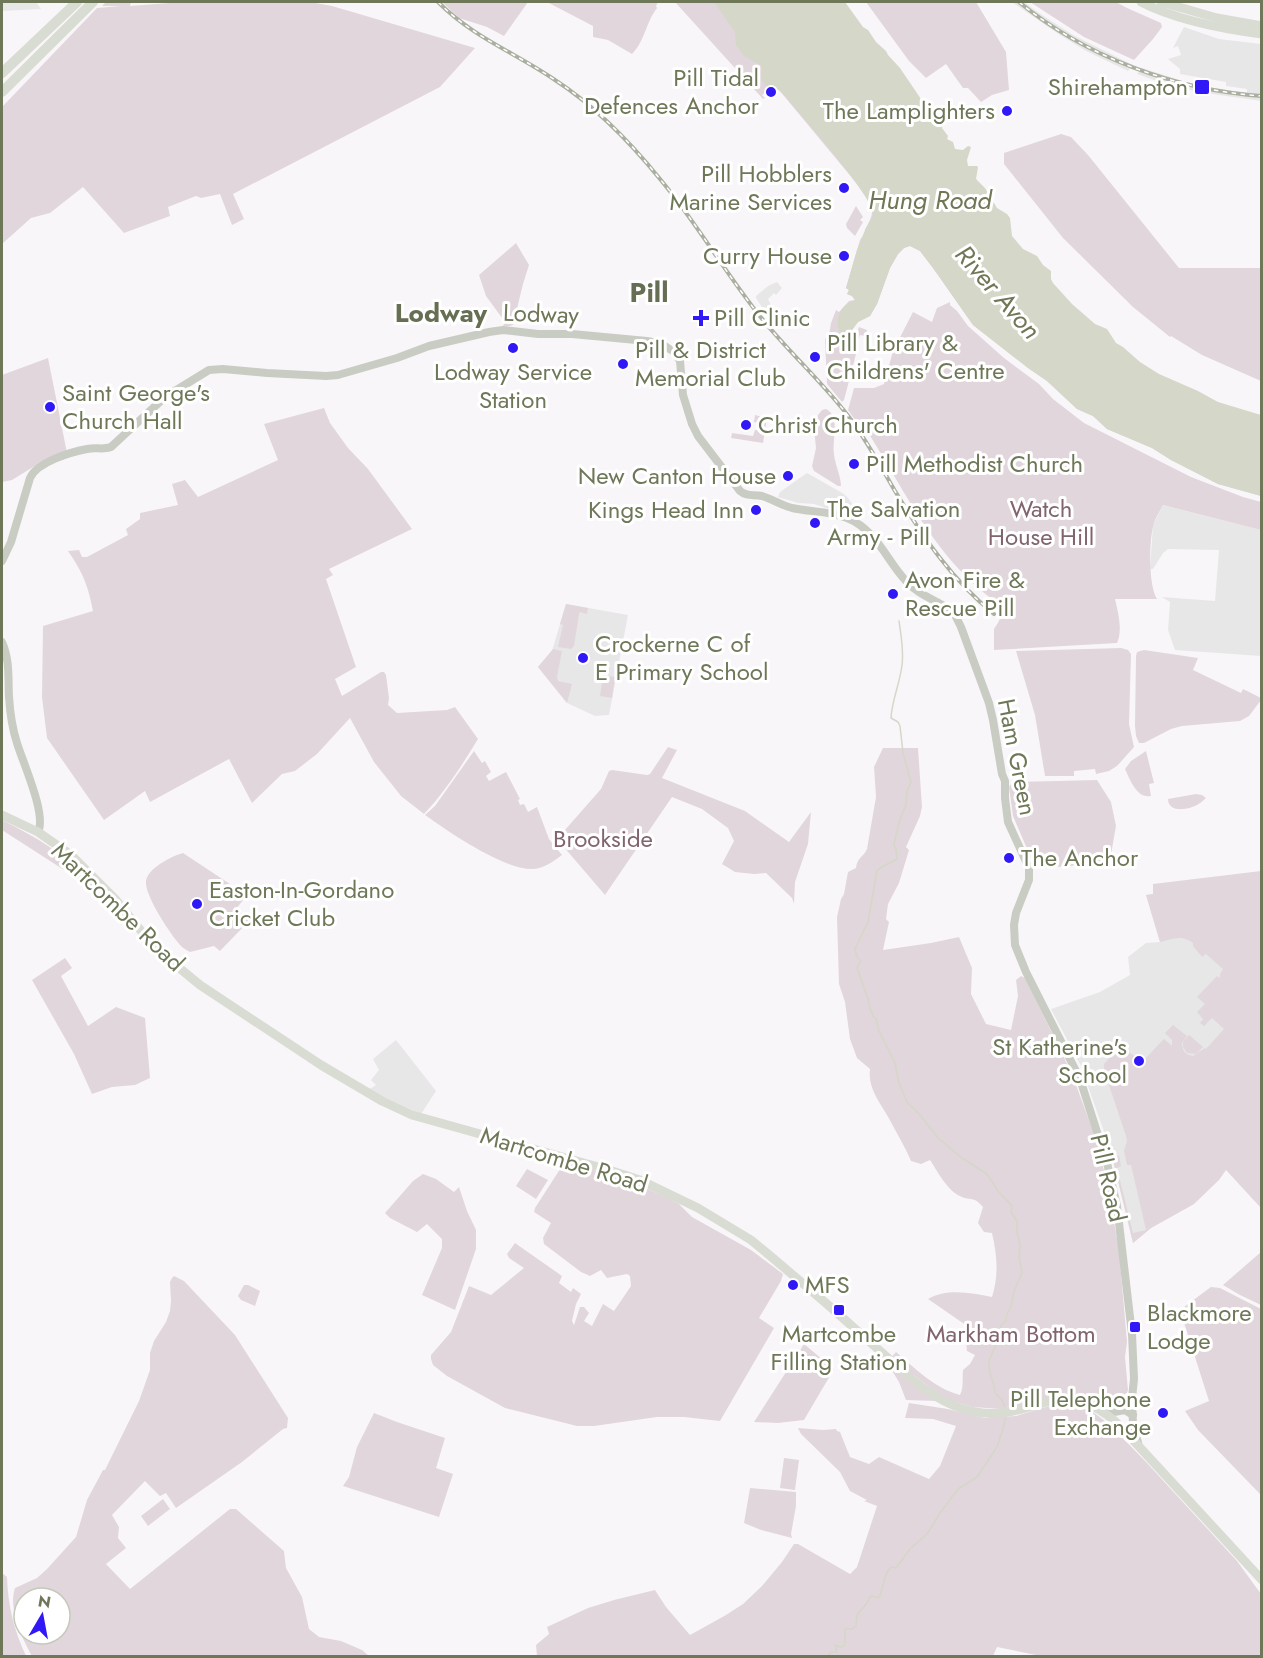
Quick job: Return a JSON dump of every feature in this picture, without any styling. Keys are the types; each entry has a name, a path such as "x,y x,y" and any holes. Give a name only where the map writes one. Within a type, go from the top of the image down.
{"highway":[{"path":"2,73 75,3"},
{"path":"2,92 91,3"}],"main road":[{"path":"1141,2 1216,26 1262,34"},
{"path":"1161,2 1217,18 1262,26"},
{"name":"Martcombe Road","path":"2,815 38,832 76,860 116,900 153,946 200,985 321,1065 382,1101 412,1115 617,1172 640,1180 698,1208 751,1240 928,1392 946,1403 963,1409 1001,1413 1059,1400 1077,1401 1102,1410 1139,1446"},
{"name":"Pill Road","path":"1139,1446 1262,1580"}],"street":[{"name":"Lodway","path":"2,561 11,542 30,478 36,470 45,463 83,450 111,447 165,397 209,370 338,375 429,346 498,331 593,336 662,344 674,352 680,361 683,395 698,436 740,491 746,495 760,496 790,507 830,513 852,521"},
{"name":"Ham Green","path":"852,521 862,526 874,538 908,583 954,613 961,627 989,703 1005,781 1008,822 1029,868 1029,880 1016,914 1013,934 1026,972"},
{"path":"2,642 9,665 9,699 13,730 40,813 38,832"},
{"name":"Pill Road","path":"1026,972 1080,1079 1107,1163 1119,1220 1127,1289 1133,1357 1133,1415 1139,1446"},
{"name":"Pill Road","path":"1123,1429 1125,1410 1132,1398"},
{"path":"1102,1410 1114,1412 1125,1410 1133,1415"},
{"path":"1123,1429 1134,1425"}],"shaded area":[{"path":"2,2 36,2 41,9 2,11"},
{"path":"1012,2 1024,2 1073,35 1133,65 1128,71 1086,51"},
{"path":"1184,27 1219,39 1261,44 1261,101 1199,92 1137,74 1142,68 1195,85 1247,93 1247,89 1226,86 1226,82 1180,74 1180,69 1168,59 1181,55 1178,46 1173,48"},
{"path":"777,282 782,288 768,299 774,307 767,315 756,296"},
{"path":"807,473 844,494 854,507 853,512 841,513 814,504 798,503 778,497 780,492"},
{"path":"1163,505 1261,530 1261,656 1175,650 1168,630 1170,602 1162,597 1215,601 1219,550 1168,549 1153,569 1150,569 1153,525"},
{"name":"Crockerne C of E Primary School","path":"566,604 628,615 609,715 595,716 567,703 538,667 552,651"},
{"name":"St Katherine's School","path":"1261,879 1261,1007 1198,1062 1193,1069 1194,1204 1151,1228 1133,1243 1110,1149 1081,1066 1051,1009 1100,992 1130,975 1128,957 1146,943 1160,942 1146,895"},
{"path":"396,1040 436,1091 421,1114 370,1089 376,1085 371,1080 379,1070 373,1059"}],"green space":[{"path":"106,2 131,2 130,6 183,2 310,2 332,6 475,48 440,87 233,194 244,219 232,225 220,194 201,198 196,196 168,207 170,216 124,233 83,187 50,213 31,218 2,244 2,107 97,8 121,6 102,6"},
{"path":"442,2 528,2 504,36 487,27 459,18"},
{"path":"547,2 658,2 640,43 632,54 608,40 593,37 593,26"},
{"path":"675,2 754,2 899,232 1261,496 1218,484 1152,448 1107,429 1093,416 1077,409 1047,381 973,325 920,251 910,246 898,254 890,268 877,304 870,316 858,322 847,336 857,333 859,327 867,330 865,336 860,335 854,352 856,354 842,402 827,384 825,340 829,335 836,310 839,312 849,301 855,300 847,294 849,290 846,288 860,240 871,218 871,207 863,191 779,90 770,89 762,95 765,98 763,99"},
{"path":"866,2 976,2 1006,52 1009,90 992,95 981,102 968,88 963,88 946,64 926,78 909,61"},
{"path":"1030,2 1116,2 1161,23 1162,27 1134,60 1084,37"},
{"path":"1061,134 1071,137 1088,155 1179,268 1261,268 1261,381 1202,355 1170,337 1133,307 1063,238 1004,164 1004,153"},
{"path":"856,206 863,217 860,220 863,222 855,236 846,224"},
{"path":"516,243 529,265 513,325 506,327 503,326 505,322 486,296 479,275"},
{"name":"Watch House Hill","path":"950,302 968,326 1084,423 1191,477 1261,502 1261,530 1163,505 1154,523 1150,550 1152,583 1157,599 1115,599 1120,627 1117,643 994,650 994,629 1002,611 1001,605 979,589 942,549 911,504 869,434 866,436 848,410 854,388 874,388 884,384 893,351 913,312 932,322 937,308"},
{"path":"48,358 67,453 38,464 12,480 2,482 2,375"},
{"path":"324,408 330,423 348,448 368,469 412,529 329,569 333,575 326,579 356,667 335,679 342,696 384,672 389,698 388,705 397,713 447,710 455,707 478,739 446,787 424,814 401,796 374,762 350,718 317,754 295,771 282,774 252,803 229,759 150,802 145,791 104,820 47,738 42,697 43,626 93,611 84,580 68,551 79,550 82,557 87,557 128,535 126,529 140,519 140,513 178,505 172,484 185,480 198,497 278,460 264,424"},
{"path":"826,409 834,420 834,454 841,486 814,471 812,466 816,448 814,428 818,415"},
{"path":"755,415 767,418 763,443 731,438 732,433 753,436 755,430 760,430 761,424 754,422"},
{"path":"566,604 588,608 587,614 580,612 579,614 574,646 571,649 558,647 563,625 560,624"},
{"path":"1121,648 1128,650 1131,654 1129,724 1134,747 1117,766 1109,771 1096,774 1095,769 1074,771 1074,776 1045,776 1035,715 1016,651"},
{"path":"553,649 562,651 558,681 572,684 567,703 538,667"},
{"path":"1144,650 1198,658 1193,670 1241,693 1243,689 1261,700 1249,716 1240,721 1182,726 1144,743 1139,743 1135,726 1136,656 1137,652"},
{"path":"603,675 615,677 612,698 600,696"},
{"name":"Brookside","path":"668,747 677,750 662,778 745,811 789,842 811,812 808,844 795,882 794,904 792,898 766,873 735,872 722,864 734,841 728,828 702,809 672,797 605,895 557,839 601,789 609,771 650,774"},
{"name":"Markham Bottom","path":"883,748 918,748 922,807 906,847 909,850 899,883 888,904 886,919 889,922 883,950 959,937 972,968 971,994 986,1024 1011,1030 1018,996 1016,980 1021,976 1025,978 1072,1074 1093,1131 1107,1181 1119,1251 1127,1342 1125,1357 1128,1390 1124,1401 1119,1406 1109,1407 1080,1397 1069,1396 1001,1409 972,1407 944,1398 891,1358 896,1352 934,1383 960,1395 963,1370 975,1355 967,1351 966,1341 970,1328 928,1299 951,1292 992,1297 996,1281 996,1265 992,1233 984,1232 978,1223 983,1207 975,1200 962,1197 952,1190 943,1181 930,1160 921,1164 911,1161 877,1099 871,1085 870,1069 857,1058 850,1039 845,1002 839,984 837,917 848,872 856,868 867,849 876,797 874,767"},
{"path":"474,751 482,763 485,761 491,772 486,776 489,781 506,772 520,799 518,800 520,805 524,804 528,812 537,807 549,839 562,855 541,867 521,868 477,849 425,815 435,806"},
{"path":"1146,751 1154,783 1149,784 1151,796 1138,792 1125,769 1131,761"},
{"path":"1097,780 1111,802 1116,826 1110,860 1063,867 1034,865 1013,816 1009,787 1011,784"},
{"path":"1196,794 1206,798 1193,807 1179,809 1171,807 1169,803 1168,799"},
{"path":"2,820 28,833 64,857 95,888 2,830"},
{"name":"Easton-In-Gordano Cricket Club","path":"183,853 245,894 236,909 250,920 220,951 214,946 190,952 183,948 149,896 146,881 151,872 167,860"},
{"path":"1261,871 1261,1208 1226,1170 1194,1204 1151,1228 1133,1243 1113,1160 1119,1155 1121,1166 1117,1168 1133,1233 1146,1230 1131,1165 1127,1165 1124,1151 1126,1136 1104,1064 1120,1046 1142,1062 1164,1039 1172,1046 1172,1040 1165,1033 1173,1025 1187,1036 1182,1043 1183,1048 1186,1054 1193,1056 1206,1049 1224,1029 1212,1018 1204,1026 1200,1023 1203,1019 1197,1012 1205,1004 1197,997 1217,976 1220,978 1223,969 1206,954 1202,957 1189,940 1177,938 1160,942 1146,895 1153,894 1153,884"},
{"path":"65,958 72,968 61,976 88,1026 116,1007 145,1018 150,1078 135,1085 112,1087 92,1094 74,1054 32,980"},
{"path":"1189,1035 1203,1047 1196,1054 1187,1053 1183,1047 1183,1042"},
{"path":"568,1162 639,1185 668,1198 679,1204 692,1217 751,1250 783,1274 759,1318 774,1328 720,1421 657,1417 594,1426 577,1426 505,1408 447,1376 433,1365 431,1355 451,1332 469,1286 491,1295 524,1268 509,1258 507,1254 515,1243 562,1276 559,1283 571,1292 573,1288 581,1294 572,1321 574,1325 580,1307 584,1307 589,1313 584,1321 592,1326 603,1304 614,1311 631,1286 630,1276 627,1274 607,1278 601,1270 590,1276 581,1272 544,1244 543,1238 551,1223 534,1212 535,1208 562,1166"},
{"path":"527,1169 548,1180 536,1199 516,1186"},
{"path":"423,1174 436,1179 454,1192 459,1187 476,1230 476,1249 455,1310 422,1295 442,1248 442,1239 427,1224 417,1232 385,1213 413,1181"},
{"path":"1261,1252 1261,1305 1223,1285"},
{"path":"174,1276 184,1281 235,1335 288,1418 287,1428 176,1508 166,1493 160,1496 145,1481 112,1515 119,1527 118,1538 126,1548 106,1564 130,1589 230,1509 236,1509 284,1551 286,1568 302,1597 309,1629 319,1637 341,1641 362,1650 369,1656 32,1656 28,1649 27,1646 72,1646 72,1586 19,1586 37,1578 76,1537 87,1500 105,1470 139,1401 150,1370 150,1353 154,1341 170,1311 170,1282"},
{"path":"244,1285 260,1291 255,1306 241,1300 238,1296"},
{"path":"1211,1287 1220,1288 1261,1309 1261,1495 1198,1430 1185,1411 1209,1401 1180,1310"},
{"path":"804,1344 834,1369 804,1420 778,1423 754,1422"},
{"path":"891,1367 938,1401 906,1400"},
{"path":"909,1403 985,1418 1016,1416 1049,1406 1050,1409 1056,1405 1066,1404 1093,1412 1109,1424 1147,1463 1237,1561 1261,1594 1261,1656 1041,1656 997,1647 993,1656 537,1656 536,1645 549,1634 547,1627 588,1608 655,1590 690,1635 743,1604 762,1586 794,1544 798,1544 850,1574 857,1567 877,1506 864,1501 867,1500 850,1491 840,1472 801,1434 798,1428 836,1429 840,1432 850,1457 869,1464 879,1457 929,1479 940,1466 956,1426 933,1419 905,1418"},
{"path":"374,1413 445,1438 436,1468 453,1474 439,1517 343,1486 349,1477 357,1447"},
{"path":"784,1458 799,1460 795,1490 780,1488"},
{"path":"750,1488 796,1492 792,1538 744,1523"},
{"path":"163,1499 170,1509 148,1526 141,1516"},
{"path":"2,1573 7,1577 12,1618 12,1646 22,1646 26,1656 2,1656"}],"water":[{"name":"Hung Road","path":"714,2 845,2 863,27 900,68 925,105 943,121 942,128 948,136 947,139 953,142 955,149 963,150 968,146 971,147 967,160 968,166 978,167 976,179 985,188 997,208 1010,218 1012,236 1023,249 1037,256 1051,271 1053,283 1072,304 1095,324 1107,329 1116,343 1159,374 1218,402 1261,415 1261,496 1218,484 1152,448 1107,429 1093,416 1077,409 1047,381 973,325 920,251 910,246 898,254 890,268 877,304 870,316 858,322 847,337 842,336 838,325 839,314 845,305 855,300 847,294 849,290 846,288 857,250 873,214 870,205 850,174 786,97 779,90 767,87 761,77 762,66 744,56 736,45 735,32"}],"waterway":[{"path":"899,621 903,659 891,718 900,726 903,753 911,782 894,844 897,859 877,871 868,922 855,949 861,961 857,968 873,1016 895,1063 899,1083 907,1102 938,1138 962,1158 987,1174 1012,1206 1011,1212 1017,1221 1022,1273 1014,1291 1006,1321 1001,1325 1000,1338 989,1363 995,1393 1005,1407"},
{"path":"828,1656 831,1652 837,1652 835,1645 844,1646 845,1629 852,1629 856,1626 857,1615 870,1597 880,1596 886,1574 891,1567 896,1568 910,1549 927,1534 958,1489 977,1477 997,1447 1006,1415"}],"railway":[{"path":"438,2 480,35 570,90 611,125 637,152 673,195 759,315 852,421 939,557 965,587 994,614"},
{"path":"1019,2 1045,22 1073,39 1133,67 1197,87 1262,96"}],"place":[{"name":"Shirehampton","path":"1202,87"},
{"name":"Pill Tidal Defences Anchor","path":"771,92"},
{"name":"The Lamplighters","path":"1007,111"},
{"name":"Pill Hobblers Marine Services","path":"844,188"},
{"name":"Curry House","path":"844,256"},
{"name":"Pill Clinic","path":"701,318"},
{"name":"Lodway Service Station","path":"513,348"},
{"name":"Pill Library & Childrens' Centre","path":"815,357"},
{"name":"Pill & District Memorial Club","path":"623,364"},
{"name":"Saint George's Church Hall","path":"50,407"},
{"name":"Christ Church","path":"746,425"},
{"name":"Pill Methodist Church","path":"854,464"},
{"name":"New Canton House","path":"788,476"},
{"name":"Kings Head Inn","path":"756,510"},
{"name":"The Salvation Army - Pill","path":"815,523"},
{"name":"Avon Fire & Rescue Pill","path":"893,594"},
{"name":"Crockerne C of E Primary School","path":"583,658"},
{"name":"The Anchor","path":"1009,858"},
{"name":"Easton-In-Gordano Cricket Club","path":"197,904"},
{"name":"St Katherine's School","path":"1139,1061"},
{"name":"MFS","path":"793,1285"},
{"name":"Martcombe Filling Station","path":"839,1310"},
{"name":"Blackmore Lodge","path":"1135,1327"},
{"name":"Pill Telephone Exchange","path":"1163,1413"}],"district":[{"name":"Pill","path":"649,293"},
{"name":"Lodway","path":"441,313"}],"water label":[{"name":"River Avon","path":"998,292"}]}
